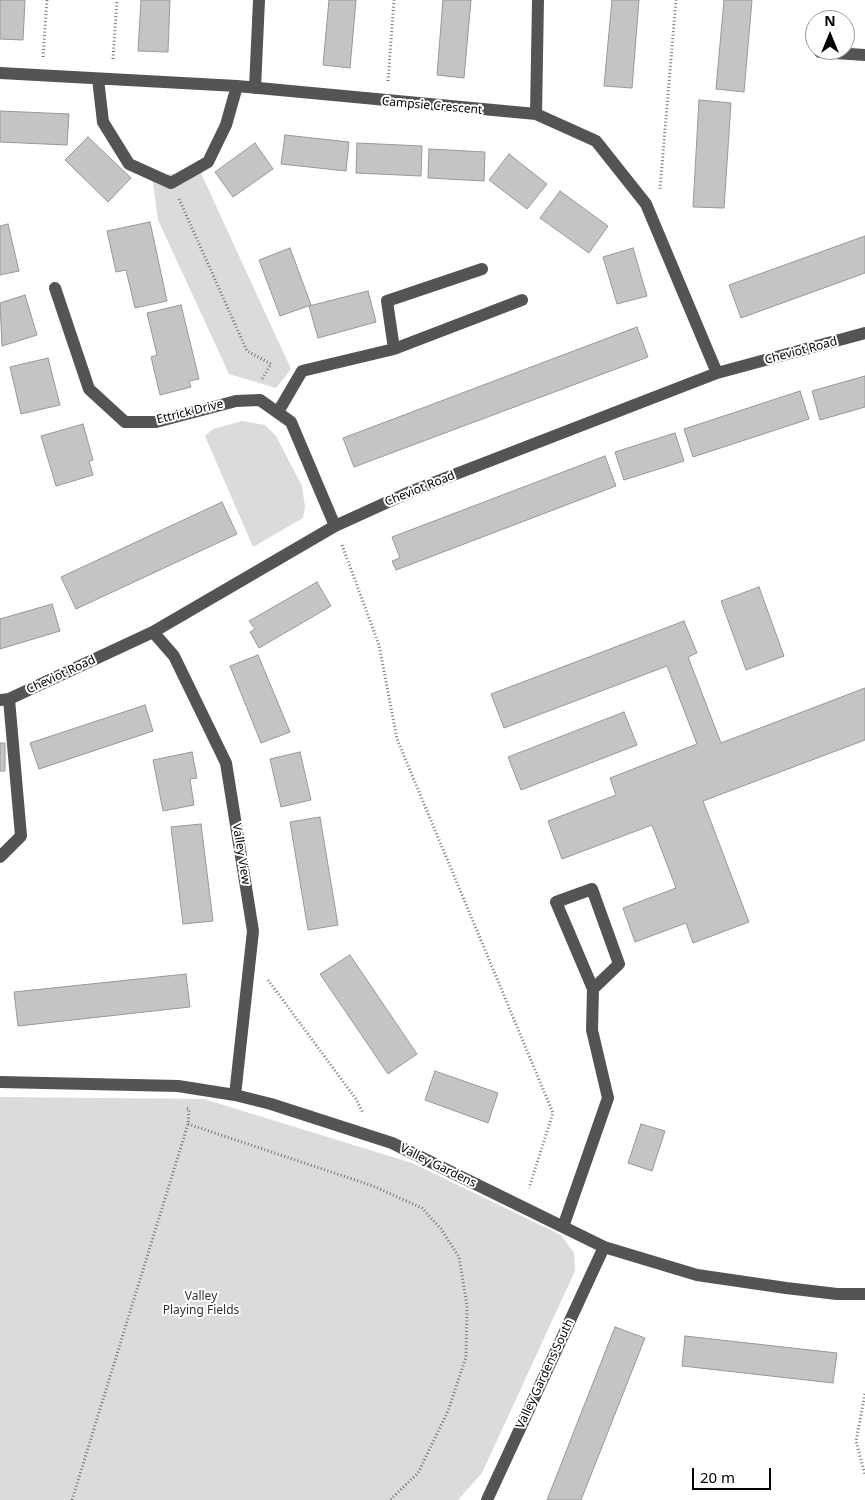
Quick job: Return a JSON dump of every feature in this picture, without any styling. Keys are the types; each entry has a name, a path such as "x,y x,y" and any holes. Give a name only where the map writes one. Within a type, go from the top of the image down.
{"street":[{"path":"254,88 259,0"},
{"path":"536,114 538,0"},
{"name":"Campsie Crescent","path":"0,73 237,86 386,102 536,114 596,141 646,204 717,373"},
{"path":"98,78 103,122 130,164 172,183 208,162 226,125 237,86"},
{"path":"394,349 387,301 482,269"},
{"name":"Ettrick Drive","path":"55,288 89,389 124,422 156,422 236,400 260,400"},
{"path":"278,412 302,371 394,349 522,300"},
{"name":"Cheviot Road","path":"4,700 153,632 335,526 412,491 717,373 865,333"},
{"path":"260,400 291,422 335,526"},
{"name":"Valley View","path":"153,632 174,656 226,763 253,931 235,1095"},
{"path":"0,857 21,836 4,700"},
{"path":"563,1227 608,1098 592,1030 593,989 556,902 592,889 619,964 593,989"},
{"name":"Valley Gardens","path":"0,1082 178,1086 235,1095 305,1114 374,1136 604,1247 697,1274 786,1288 837,1294 865,1294"},
{"name":"Valley Gardens South","path":"487,1500 604,1247"}],"path":[{"path":"41,75 47,0"},
{"path":"111,79 117,0"},
{"path":"386,102 394,0"},
{"path":"660,192 676,0"},
{"path":"172,183 247,351 271,364 260,384 260,400"},
{"path":"335,526 379,645 396,739 553,1113 523,1208"},
{"path":"250,956 356,1099 374,1136"},
{"path":"72,1500 188,1124 189,1109 176,1108 178,1086"},
{"path":"188,1124 373,1186 422,1208 442,1229 459,1258 467,1305 466,1357 448,1411 418,1473 390,1500"},
{"path":"865,1394 856,1441 865,1475"}],"green space":[{"path":"200,171 291,369 276,388 229,374 158,220 152,176"},
{"path":"242,421 265,425 276,436 302,486 305,507 303,518 253,547 205,436 213,429"},
{"name":"Valley Playing Fields","path":"0,1097 204,1099 412,1163 561,1235 574,1253 575,1271 482,1473 458,1500 0,1500"}],"building":[{"path":"0,0 25,0 23,40 0,39"},
{"path":"141,0 170,0 168,52 138,51"},
{"path":"329,0 356,0 350,68 323,65"},
{"path":"443,0 471,0 464,78 437,75"},
{"path":"612,0 639,0 632,88 604,86"},
{"path":"724,0 752,0 744,92 716,89"},
{"path":"699,100 731,103 724,208 693,207"},
{"path":"0,111 69,114 67,145 0,142"},
{"path":"285,135 349,142 346,171 281,164"},
{"path":"88,137 131,178 108,202 65,160"},
{"path":"255,143 273,169 233,197 215,172"},
{"path":"357,143 422,146 421,176 356,173"},
{"path":"429,149 485,152 484,181 428,178"},
{"path":"509,154 547,184 527,209 489,180"},
{"path":"560,191 608,226 589,253 540,218"},
{"path":"150,222 167,301 135,308 126,270 116,272 107,231"},
{"path":"8,224 19,271 0,275 0,226"},
{"path":"865,236 865,273 741,318 729,285"},
{"path":"290,248 311,305 280,316 259,260"},
{"path":"633,248 647,296 617,304 603,257"},
{"path":"368,291 376,322 318,338 309,306"},
{"path":"25,295 37,335 2,346 0,303"},
{"path":"181,305 199,379 189,381 191,387 160,395 151,357 157,355 147,313"},
{"path":"637,327 648,357 354,467 343,438"},
{"path":"48,358 60,405 21,414 10,367"},
{"path":"865,376 865,407 820,420 812,391"},
{"path":"800,391 809,419 693,457 684,429"},
{"path":"83,424 93,460 89,461 93,475 56,486 41,436"},
{"path":"675,433 684,461 624,480 615,452"},
{"path":"605,456 616,486 396,570 392,561 400,558 392,537"},
{"path":"222,502 237,534 76,609 61,577"},
{"path":"317,582 331,606 259,648 250,632 255,629 249,621"},
{"path":"759,587 784,656 746,670 721,601"},
{"path":"52,604 60,631 0,649 0,619"},
{"path":"684,621 697,653 688,657 721,743 865,688 865,740 703,801 749,922 693,943 686,923 635,942 623,908 676,888 652,825 562,859 548,821 616,795 610,778 697,744 667,666 504,728 491,694"},
{"path":"258,655 290,732 261,743 230,666"},
{"path":"145,705 153,731 39,769 30,743"},
{"path":"624,712 637,745 521,790 508,757"},
{"path":"0,743 5,743 5,771 0,771"},
{"path":"192,752 197,778 190,779 194,805 163,811 153,760"},
{"path":"300,752 311,800 281,807 270,759"},
{"path":"320,817 338,925 308,930 290,822"},
{"path":"201,824 213,921 183,924 171,827"},
{"path":"350,955 417,1054 388,1074 320,974"},
{"path":"186,974 190,1007 18,1026 14,992"},
{"path":"435,1071 498,1093 488,1123 425,1100"},
{"path":"641,1124 665,1131 652,1171 628,1163"},
{"path":"615,1327 645,1338 581,1500 547,1500"},
{"path":"685,1336 837,1353 833,1383 682,1366"}]}
